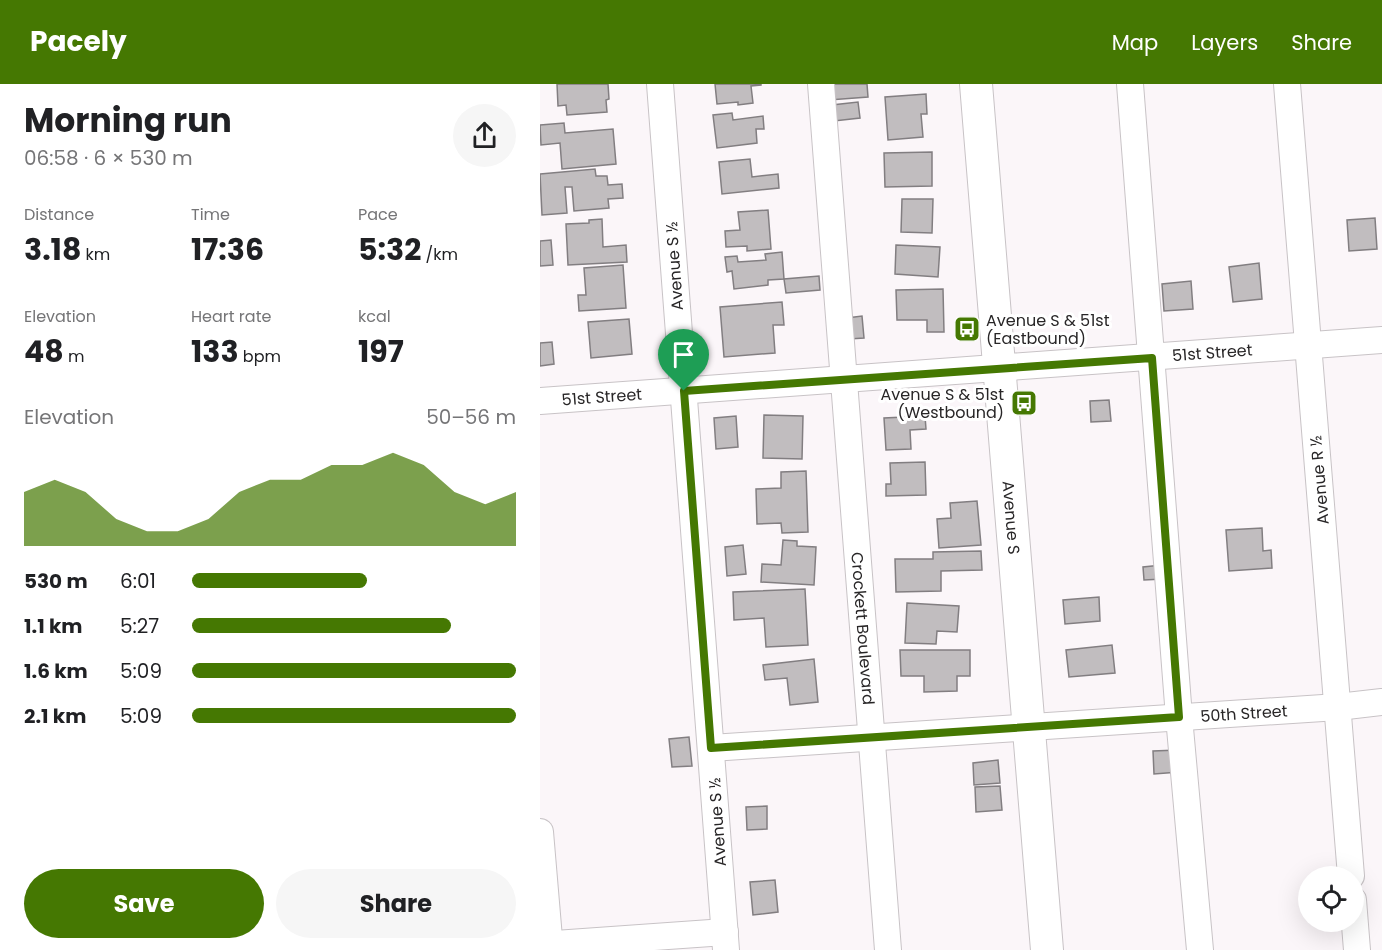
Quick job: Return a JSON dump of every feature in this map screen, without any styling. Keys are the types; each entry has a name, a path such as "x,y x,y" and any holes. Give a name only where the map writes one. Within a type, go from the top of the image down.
{"main road":[{"name":"Avenue S","path":"976,84 1047,950"}],"street":[{"name":"Avenue S ½","path":"660,84 726,941"},
{"name":"Crockett Boulevard","path":"821,84 842,380 888,950"},
{"path":"1130,84 1179,717 1200,950"},
{"name":"Avenue R ½","path":"1287,84 1350,866"},
{"name":"51st Street","path":"540,401 1382,340"},
{"name":"50th Street","path":"711,748 1338,707 1382,702"},
{"path":"540,832 546,946 726,941"},
{"path":"1356,932 1357,950"}],"building":[{"path":"557,84 608,84 607,112 567,115 566,105 558,106"},
{"path":"715,84 761,85 751,86 753,103 738,105 738,102 717,104"},
{"path":"828,84 867,84 868,97 829,100"},
{"path":"926,94 927,114 921,114 923,137 888,140 885,97"},
{"path":"858,102 860,118 834,121 832,105"},
{"path":"732,113 733,120 763,116 764,129 756,129 757,143 717,148 713,115"},
{"path":"564,123 565,133 613,129 616,164 562,169 560,143 541,145 540,125"},
{"path":"932,152 932,186 885,187 884,153"},
{"path":"750,159 752,177 778,174 779,188 722,194 719,162"},
{"path":"595,169 596,176 607,176 608,185 622,184 623,198 608,199 609,208 574,211 572,187 565,187 567,213 542,215 540,174"},
{"path":"902,199 933,199 932,233 901,232"},
{"path":"768,210 771,249 747,251 747,246 726,247 725,231 740,230 738,212"},
{"path":"1375,218 1377,249 1349,251 1347,220"},
{"path":"602,219 603,247 626,245 627,262 568,265 566,224 589,223 589,220"},
{"path":"551,240 553,265 540,266 540,241"},
{"path":"896,245 940,247 938,277 895,274"},
{"path":"782,252 784,279 768,280 768,285 734,289 732,271 727,272 725,257 737,256 738,262 766,260 765,254"},
{"path":"1259,263 1262,299 1233,302 1229,267"},
{"path":"623,265 626,308 579,311 578,295 586,295 584,268"},
{"path":"819,276 820,290 786,293 784,279"},
{"path":"1191,281 1193,309 1164,311 1162,284"},
{"path":"943,289 944,332 927,332 927,320 897,320 896,290"},
{"path":"782,302 784,325 773,325 775,353 724,357 720,307"},
{"path":"862,316 864,338 849,339 847,318"},
{"path":"629,319 632,354 591,358 588,322"},
{"path":"552,342 554,364 540,366 540,343"},
{"path":"1109,400 1111,421 1091,422 1090,401"},
{"path":"764,415 803,416 802,459 763,458"},
{"path":"736,416 738,447 716,449 714,418"},
{"path":"925,416 926,429 910,430 911,449 886,450 884,418"},
{"path":"925,462 926,495 886,496 886,484 891,484 890,463"},
{"path":"806,471 808,532 782,533 781,523 757,524 756,489 781,488 781,472"},
{"path":"977,501 981,545 939,548 937,519 951,518 950,503"},
{"path":"1262,528 1263,551 1271,550 1272,568 1229,571 1226,530"},
{"path":"783,540 797,541 797,546 816,547 814,585 761,582 762,564 781,565"},
{"path":"743,545 746,574 727,576 725,547"},
{"path":"981,551 982,570 941,571 941,591 896,592 895,559 933,559 933,552"},
{"path":"1162,565 1163,579 1144,580 1143,567"},
{"path":"805,589 808,645 766,647 764,618 734,620 733,592"},
{"path":"1099,597 1100,621 1065,624 1063,600"},
{"path":"907,603 959,606 957,632 937,631 936,644 905,643"},
{"path":"1112,645 1115,673 1069,677 1066,650"},
{"path":"900,650 970,650 970,676 957,676 957,691 924,692 924,676 901,676"},
{"path":"814,659 818,702 790,705 787,678 765,680 763,665"},
{"path":"689,737 692,766 672,767 669,739"},
{"path":"1178,750 1179,772 1154,774 1153,751"},
{"path":"998,760 1000,783 974,785 973,763"},
{"path":"1000,786 1002,810 976,812 975,787"},
{"path":"767,806 767,829 747,830 746,807"},
{"path":"775,880 778,912 753,915 750,882"}],"place":[{"name":"Avenue S & 51st (Eastbound)","path":"967,329"},
{"name":"Avenue S & 51st (Westbound)","path":"1024,403"}],"route":[{"path":"1152,358 1179,717 711,748 684,391 1152,358"}]}
